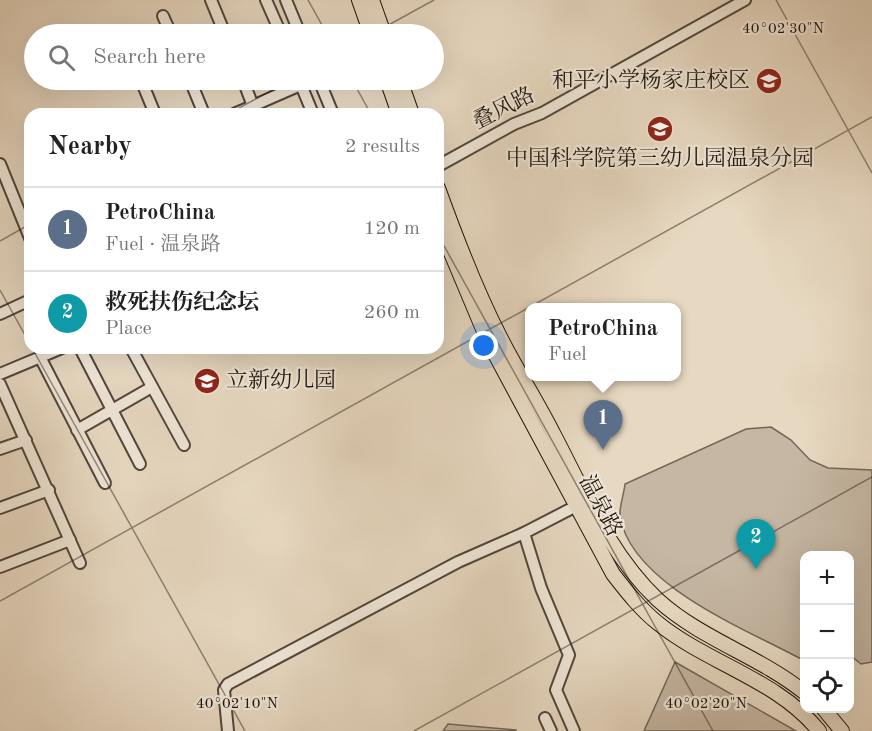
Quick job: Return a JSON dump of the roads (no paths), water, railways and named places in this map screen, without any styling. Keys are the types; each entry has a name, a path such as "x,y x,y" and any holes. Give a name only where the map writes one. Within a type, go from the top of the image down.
{"main road":[{"path":"359,0 367,24"},
{"path":"372,0 380,24"},
{"path":"391,90 397,108"},
{"path":"404,90 410,108"},
{"name":"温泉路","path":"444,204 463,255 500,336 525,381"},
{"name":"温泉路","path":"444,236 488,341 582,503 636,577 659,601 704,633 785,677 800,689"},
{"name":"温泉路","path":"525,381 538,404 613,574 632,598 659,624 776,693 819,731"},
{"path":"827,713 842,731"}],"street":[{"path":"211,0 221,24"},
{"path":"266,0 276,24"},
{"path":"286,0 296,24"},
{"name":"叠风路","path":"444,163 514,124 542,113 745,0"},
{"path":"163,16 167,24"},
{"path":"145,90 153,108"},
{"path":"194,90 202,108"},
{"path":"247,90 254,108"},
{"path":"258,108 287,90"},
{"path":"303,90 311,108"},
{"path":"323,90 331,108"},
{"path":"0,164 24,223"},
{"path":"0,314 24,303"},
{"path":"0,374 47,354"},
{"path":"83,354 140,464"},
{"path":"134,354 184,445"},
{"path":"40,357 105,483"},
{"path":"0,384 80,563"},
{"path":"77,429 152,387"},
{"path":"0,449 26,440"},
{"path":"0,508 49,490"},
{"path":"228,731 224,690 228,684 458,562 524,533 582,503"},
{"path":"524,533 558,632 569,655 556,690 574,731"},
{"path":"0,567 70,540"},
{"path":"545,717 550,731"}],"place":[{"name":"和平小学杨家庄校区","path":"769,81"},
{"name":"中国科学院第三幼儿园温泉分园","path":"660,129"},
{"name":"立新幼儿园","path":"207,381"},
{"name":"PetroChina","path":"603,450"},
{"name":"救死扶伤纪念坛","path":"756,569"}]}
